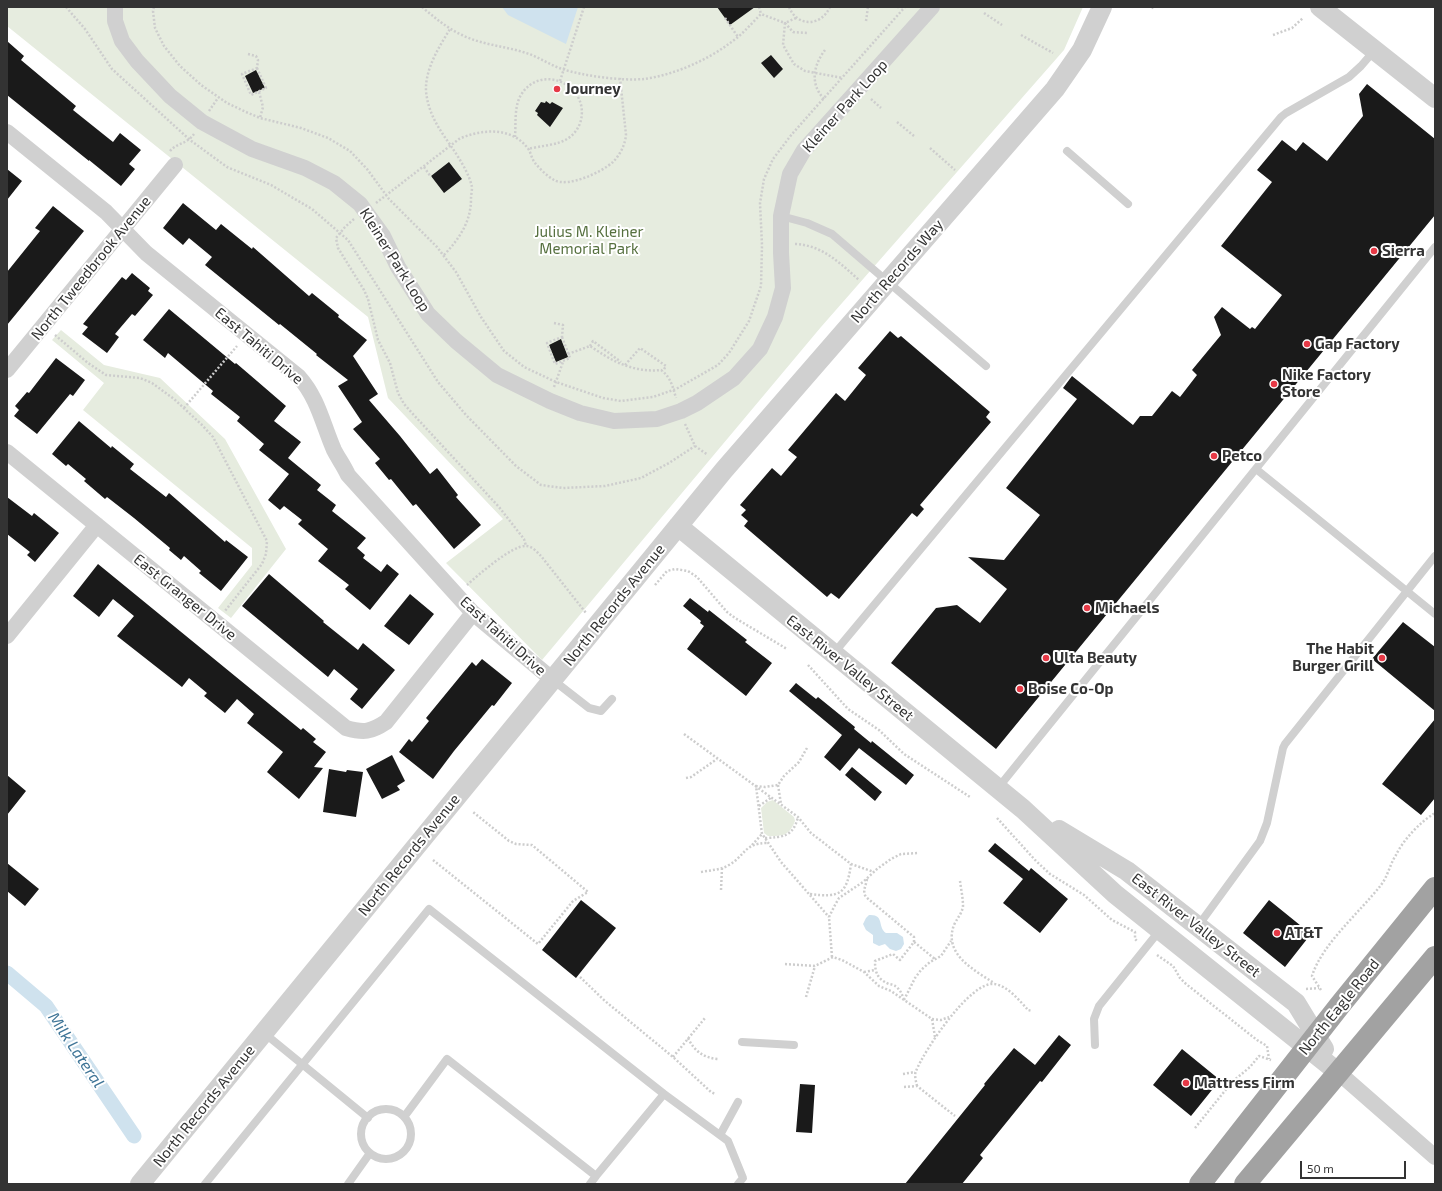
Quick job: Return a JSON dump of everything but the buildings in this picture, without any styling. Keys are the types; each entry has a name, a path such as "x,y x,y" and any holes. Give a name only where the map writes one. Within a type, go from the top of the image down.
{"highway":[{"name":"North Eagle Road","path":"1200,1184 1311,1041 1435,888"},
{"path":"1245,1184 1435,957"}],"street":[{"name":"Kleiner Park Loop","path":"115,7 115,22 122,41 137,61 170,96 202,122 252,149 305,168 334,183 360,204 383,236 398,267 428,314 456,341 497,375 550,401 580,413 614,421 657,418 680,411 696,403 734,378 760,350 775,317 783,288 781,216 790,174 804,150 932,7"},
{"name":"North Records Way","path":"678,526 1055,89 1082,50 1102,7"},
{"path":"1320,7 1435,98"},
{"name":"East Tahiti Drive","path":"7,132 106,212 146,253 299,377 308,387 314,398 335,451 348,474 473,613 553,680"},
{"name":"North Tweedbrook Avenue","path":"7,370 123,229 170,161"},
{"name":"East Granger Drive","path":"7,452 346,728 367,732 386,722 473,613"},
{"path":"7,636 97,525"},
{"name":"East River Valley Street","path":"678,526 1023,809 1116,894 1160,930 1311,1041 1339,1073 1435,1157"},
{"name":"North Records Avenue","path":"140,1184 678,526"},
{"name":"East River Valley Street","path":"1023,809 1127,871 1296,1003 1311,1041"}],"lane":[{"path":"834,654 1281,118 1286,113 1349,76 1361,66 1374,51"},
{"path":"1067,151 1128,204"},
{"path":"781,216 808,223 832,234 986,366"},
{"path":"997,788 1435,247"},
{"path":"1256,469 1435,614"},
{"path":"1198,926 1260,841 1267,823 1285,744 1435,556"},
{"path":"553,680 589,708 601,711 612,699"},
{"path":"205,1184 429,909 664,1094 728,1141 742,1182"},
{"path":"1096,1045 1094,1019 1099,1006 1160,930"},
{"path":"264,1033 368,1118"},
{"path":"742,1042 794,1045"},
{"path":"404,1117 447,1059 596,1176"},
{"path":"590,1184 664,1094"},
{"path":"720,1135 738,1102"},
{"path":"389,1109 404,1117 409,1124 411,1140 402,1154 394,1158 386,1159 377,1157 370,1153 362,1140 361,1132 363,1124 368,1118 374,1112 389,1109"},
{"path":"348,1184 370,1153"}],"path":[{"path":"66,7 85,29 112,69 190,140 226,167 271,186 312,209 348,240 438,382 466,415 516,466 541,485 562,488 605,486 641,478 669,463 695,446"},
{"path":"154,7 155,28 164,46 180,66 218,98 260,118 300,128 328,138 350,151 367,169 386,196 438,246 456,272 481,317 504,351 524,367 556,382 603,398 621,401 653,397 674,390 718,364 729,353 749,321 761,286 762,244 760,203 764,179 773,159 792,134 905,7"},
{"path":"422,7 450,29 463,36 528,53 563,70 584,75 644,79 679,70 711,56 738,37 761,14"},
{"path":"560,81 584,7"},
{"path":"759,7 761,14"},
{"path":"789,7 791,13 796,18 809,22 823,18 830,7"},
{"path":"866,21 868,7"},
{"path":"897,7 905,7"},
{"path":"984,13 1002,25"},
{"path":"761,14 785,23 793,32 808,33"},
{"path":"725,18 738,37"},
{"path":"785,23 796,18"},
{"path":"1273,35 1292,28 1303,18"},
{"path":"785,23 784,45 794,64 805,71 843,78"},
{"path":"444,255 455,244 468,220 471,206 472,187 464,168 436,125 429,107 426,90 429,71 436,54 450,29"},
{"path":"1021,35 1053,53"},
{"path":"824,99 819,94 814,82 814,73 819,58 825,50"},
{"path":"248,54 256,56 258,60 257,68 266,88 251,95 242,74 257,68"},
{"path":"375,204 459,140 469,135 484,131 498,132 515,137 528,149 535,163 555,181 565,182 592,175 614,161 625,144 626,135 620,78"},
{"path":"515,137 517,105 522,94 529,86 539,81 550,79 560,81 570,86 577,94 581,103 582,114 580,124 575,133 558,144 528,149"},
{"path":"258,92 263,107 260,118"},
{"path":"206,116 218,98"},
{"path":"871,99 882,108"},
{"path":"897,122 914,136"},
{"path":"170,161 174,146 190,140 196,130"},
{"path":"930,148 955,170"},
{"path":"424,167 431,177"},
{"path":"356,218 340,232 336,238 338,248 368,299 378,340 390,363 394,384 404,404 499,507 524,539 526,546"},
{"path":"793,244 807,245 825,252 833,257 859,280"},
{"path":"554,322 563,325 562,337 570,358 555,364 547,343 562,337"},
{"path":"55,334 88,363 106,375 140,378 152,383 184,408 213,437 267,541 266,554 262,564 224,613"},
{"path":"568,354 590,346 593,342 626,366"},
{"path":"184,408 238,345"},
{"path":"590,346 610,359 626,366 646,371 664,371 671,381 674,390"},
{"path":"626,366 640,348 666,366 664,371"},
{"path":"551,393 563,361"},
{"path":"685,423 695,446 708,455"},
{"path":"464,588 480,573 515,548 526,546 533,549 541,556 586,613"},
{"path":"655,585 667,571 675,569 688,570 697,577 722,606 735,618 787,649"},
{"path":"808,665 848,709 879,730 904,754 970,797"},
{"path":"684,734 798,817 810,832 851,864 874,872"},
{"path":"781,804 778,785 784,776 799,762 807,748"},
{"path":"686,778 691,777 717,759"},
{"path":"756,786 765,787 778,785"},
{"path":"756,786 762,834 767,843 781,862 829,917"},
{"path":"759,806 772,797"},
{"path":"433,860 538,944 573,901 588,892 532,845 516,844 509,841 473,812"},
{"path":"1306,989 1320,989 1312,976 1315,965 1346,925 1381,884 1396,854 1405,842 1418,826 1435,813"},
{"path":"765,838 783,837 791,833 796,826 798,817"},
{"path":"997,818 1036,861 1050,874 1084,894 1112,920 1135,932 1134,939 1138,943"},
{"path":"701,872 722,868 737,859 762,834"},
{"path":"751,845 767,843"},
{"path":"832,957 829,917 834,905 840,898 891,859 901,854 919,854"},
{"path":"810,894 825,896 836,895 843,891 847,884 851,864"},
{"path":"721,890 722,868"},
{"path":"868,878 863,894 914,937 914,942 935,959"},
{"path":"960,881 963,906 961,914 954,926 952,941 956,954 966,964 994,984 1008,990 1028,1010 1032,1011"},
{"path":"836,895 840,898"},
{"path":"904,1000 915,978 921,970 930,962 941,956 952,941"},
{"path":"904,1000 901,992 895,986 882,980 875,970 875,960 893,954 900,960 914,942"},
{"path":"1156,955 1173,966 1180,978 1186,984 1257,1040 1267,1046 1270,1059 1260,1056 1250,1067 1232,1082 1195,1128"},
{"path":"786,964 815,966 833,957 842,960 864,972 880,986 932,1019 941,1020 950,1017"},
{"path":"806,997 815,966"},
{"path":"864,972 875,970"},
{"path":"580,977 605,1001 715,1094"},
{"path":"917,1086 915,1072 935,1037 950,1017 983,986 994,984"},
{"path":"673,1057 705,1018"},
{"path":"932,1019 935,1037"},
{"path":"688,1038 692,1047 702,1055 710,1059 718,1060"},
{"path":"903,1074 915,1072"},
{"path":"904,1087 917,1086 955,1116"}],"green space":[{"name":"Julius M. Kleiner Memorial Park","path":"7,7 1083,7 1064,50 821,327 542,660 446,563 503,519 388,398 368,317 7,26"},
{"path":"61,330 104,365 160,378 225,439 286,549 231,618 218,608 252,565 252,548 83,410 104,383 52,340"},
{"path":"773,800 794,817 795,821 790,830 785,834 768,836 764,833 761,808 767,802"}],"water":[{"path":"502,7 578,7 566,44 508,15"},
{"path":"869,915 874,915 879,919 883,930 886,933 897,933 903,937 904,944 901,949 896,951 890,949 885,944 879,946 873,943 873,935 866,930 863,924"}],"waterway":[{"name":"Milk Lateral","path":"7,973 46,1006 134,1136"}],"place":[{"name":"Journey","path":"557,89"},
{"name":"Sierra","path":"1374,251"},
{"name":"Gap Factory","path":"1307,344"},
{"name":"Nike Factory Store","path":"1274,384"},
{"name":"Petco","path":"1214,456"},
{"name":"Michaels","path":"1087,608"},
{"name":"Ulta Beauty","path":"1046,658"},
{"name":"The Habit Burger Grill","path":"1382,658"},
{"name":"Boise Co-Op","path":"1020,689"},
{"name":"AT&T","path":"1277,933"},
{"name":"Mattress Firm","path":"1186,1083"}]}
